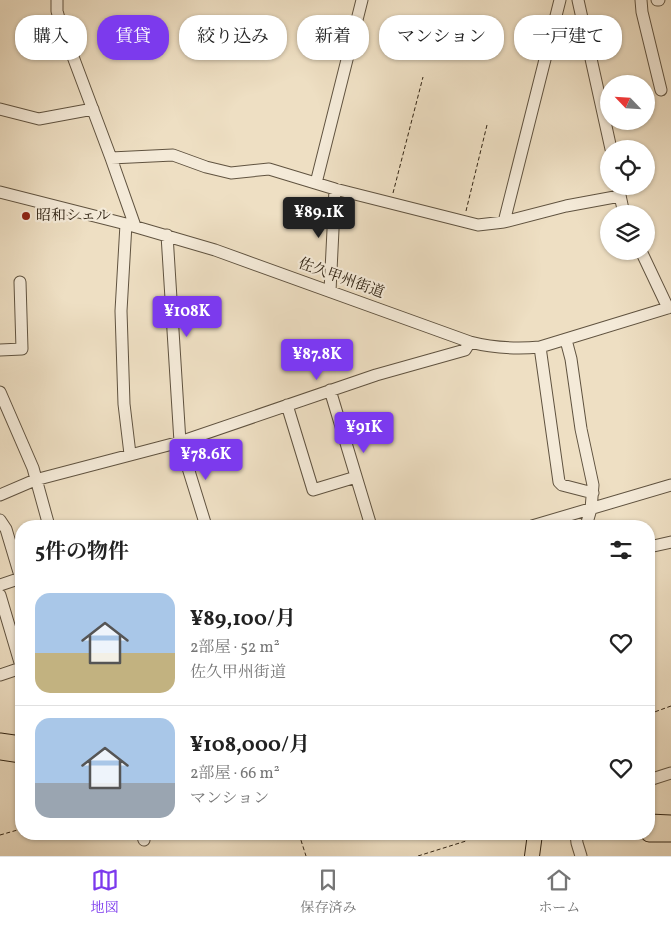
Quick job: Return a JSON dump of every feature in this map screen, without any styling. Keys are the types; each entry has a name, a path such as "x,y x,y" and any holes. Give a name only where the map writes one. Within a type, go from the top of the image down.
{"highway":[{"path":"0,741 15,743"},
{"path":"0,752 15,754"},
{"path":"655,822 671,822"},
{"path":"655,834 671,834"}],"main road":[{"path":"532,856 534,840"}],"street":[{"path":"57,0 60,22 111,158 130,225 121,311 124,404 130,454"},
{"path":"316,183 362,0"},
{"path":"504,222 560,0"},
{"path":"578,0 609,140"},
{"path":"641,0 642,12 661,90"},
{"path":"0,109 39,119 93,109"},
{"path":"111,158 173,155 231,174 269,168 335,189 478,225 504,222 605,195"},
{"path":"330,291 335,189"},
{"name":"佐久甲州街道","path":"0,192 167,235 215,250 470,342 497,347 540,347 669,308"},
{"path":"167,235 180,442 204,520"},
{"path":"645,260 669,308"},
{"path":"0,350 22,349 20,282"},
{"path":"566,340 571,359 581,428 594,485 588,520"},
{"path":"0,495 36,480 180,442 376,375 465,350 470,342"},
{"path":"540,347 559,482 562,485 593,493"},
{"path":"330,390 369,520"},
{"path":"0,392 33,468 47,520"},
{"path":"288,406 313,490 356,477"},
{"path":"554,520 671,485"},
{"path":"0,520 6,529 15,559"},
{"path":"655,546 671,542"},
{"path":"0,584 15,580"},
{"path":"0,595 15,646"},
{"path":"0,675 15,669"},
{"path":"655,778 671,773"},
{"path":"576,840 581,856"}],"path":[{"path":"391,203 423,77"},
{"path":"464,221 487,125"},
{"path":"655,712 671,706"},
{"path":"0,836 15,831"},
{"path":"301,840 306,856"},
{"path":"418,856 466,840"}],"place":[{"name":"昭和シェル","path":"26,216"}]}
